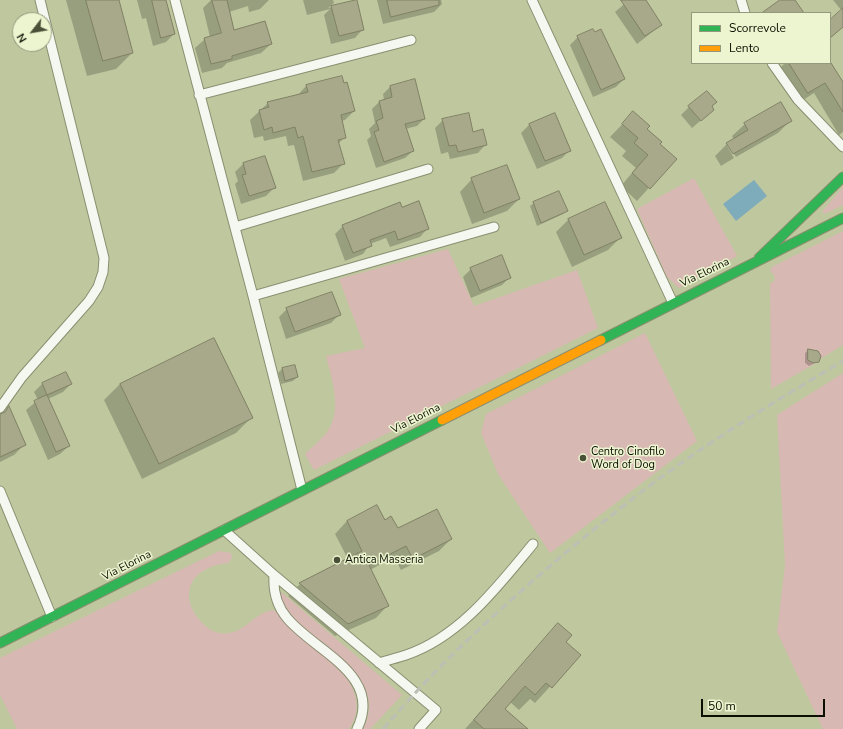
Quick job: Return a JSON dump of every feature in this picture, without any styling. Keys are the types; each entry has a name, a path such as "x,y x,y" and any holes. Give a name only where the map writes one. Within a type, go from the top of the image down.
{"main road":[{"path":"754,262 843,177"},
{"name":"Via Elorina","path":"0,643 673,302 843,218"}],"lane":[{"path":"0,408 22,377 89,301 98,287 103,272 104,258 40,0"},
{"path":"175,0 253,296 302,490"},
{"path":"532,0 673,302"},
{"path":"741,0 745,12"},
{"path":"200,96 411,40"},
{"path":"773,64 798,100 843,147"},
{"path":"235,227 428,169"},
{"path":"253,296 494,227"},
{"path":"0,491 52,617"},
{"path":"224,530 274,575 436,710 419,729"},
{"path":"379,663 407,655 445,634 493,593 533,544"},
{"path":"274,575 273,589 277,601 286,618 348,670 358,684 363,702 363,717 357,729"}],"shaded area":[{"path":"694,178 737,256 679,288 667,277 637,209"},
{"path":"843,187 843,205 824,214 822,212"},
{"path":"843,231 843,345 820,359 820,353 816,350 810,351 807,357 810,362 816,363 771,389 770,284 775,280 774,275 770,271 772,267"},
{"path":"448,249 474,306 577,270 598,328 314,470 305,454 327,432 332,423 335,405 335,395 326,356 365,348 339,279"},
{"name":"Centro Cinofilo Word of Dog","path":"645,333 697,441 550,553 498,474 481,433 486,414"},
{"path":"843,373 843,729 823,729 777,632 785,565 777,415"},
{"path":"219,551 231,553 232,558 228,563 217,565 199,574 193,580 190,588 189,597 191,606 197,617 212,631 228,633 242,628 266,612 274,610 291,628 343,673 352,686 357,708 356,715 349,729 17,729 0,695 0,658"},
{"path":"281,592 402,695 370,729 363,729 369,711 367,694 359,679 347,665 290,615 280,596"}],"water":[{"path":"754,180 767,196 736,221 723,204"}],"building":[{"path":"86,0 119,0 133,53 103,61"},
{"path":"152,0 166,0 175,34 161,38"},
{"path":"212,0 227,0 234,30 265,21 272,44 232,56 232,59 211,64 204,38 221,33"},
{"path":"357,0 364,30 339,36 331,6"},
{"path":"387,0 439,0 439,5 391,17"},
{"path":"621,0 646,0 662,25 645,36"},
{"path":"780,0 795,0 803,12 763,12"},
{"path":"843,8 843,27 831,37 831,19"},
{"path":"593,29 595,32 601,29 625,79 601,90 577,36"},
{"path":"831,63 843,82 843,112 825,83 808,93 790,64"},
{"path":"342,76 344,83 347,82 355,111 341,115 346,138 338,140 345,164 312,172 303,136 298,138 295,127 273,133 272,127 264,130 259,110 269,107 267,102 308,92 306,85"},
{"path":"415,79 425,119 405,124 414,151 384,162 374,132 379,130 376,121 383,118 379,101 392,97 390,86"},
{"path":"707,91 717,102 712,106 714,110 701,121 688,106"},
{"path":"781,102 792,121 733,154 726,143 748,130 744,123"},
{"path":"633,111 650,126 647,129 662,142 660,144 677,159 650,189 632,173 648,155 634,143 638,138 622,124"},
{"path":"469,113 473,132 483,129 487,145 458,152 456,145 449,146 442,119"},
{"path":"555,113 571,151 545,161 529,124"},
{"path":"265,156 276,188 249,196 242,175 246,174 243,163"},
{"path":"507,165 520,199 484,213 471,178"},
{"path":"559,191 568,211 541,223 533,202"},
{"path":"419,201 429,229 398,240 395,231 370,240 372,246 353,253 342,225 400,202 402,207"},
{"path":"605,202 622,238 584,255 568,219"},
{"path":"502,255 511,278 480,291 470,268"},
{"path":"332,292 341,315 295,332 286,308"},
{"path":"214,338 253,418 159,464 120,384"},
{"path":"808,349 818,351 821,356 819,362 813,363 808,360"},
{"path":"295,365 298,377 285,381 282,368"},
{"path":"66,372 72,384 47,395 42,383"},
{"path":"47,395 70,446 56,452 34,401"},
{"path":"9,406 26,445 0,457 0,414 5,412"},
{"path":"377,505 385,520 391,516 398,528 437,509 452,539 413,559 406,546 369,565 389,606 348,624 299,583 362,551 347,521"},
{"path":"558,623 572,635 566,642 581,655 552,688 546,683 535,695 525,686 505,709 528,729 484,729 474,720"}],"railway":[{"path":"383,729 431,676 503,607 571,548 617,511 671,470 727,432 843,361"}],"traffic: fast":[{"path":"759,258 843,177"},
{"path":"601,340 843,218"},
{"path":"0,643 442,420"}],"traffic: slow":[{"path":"442,420 601,340"}],"place":[{"name":"Centro Cinofilo Word of Dog","path":"583,458"},
{"name":"Antica Masseria","path":"337,560"}]}
